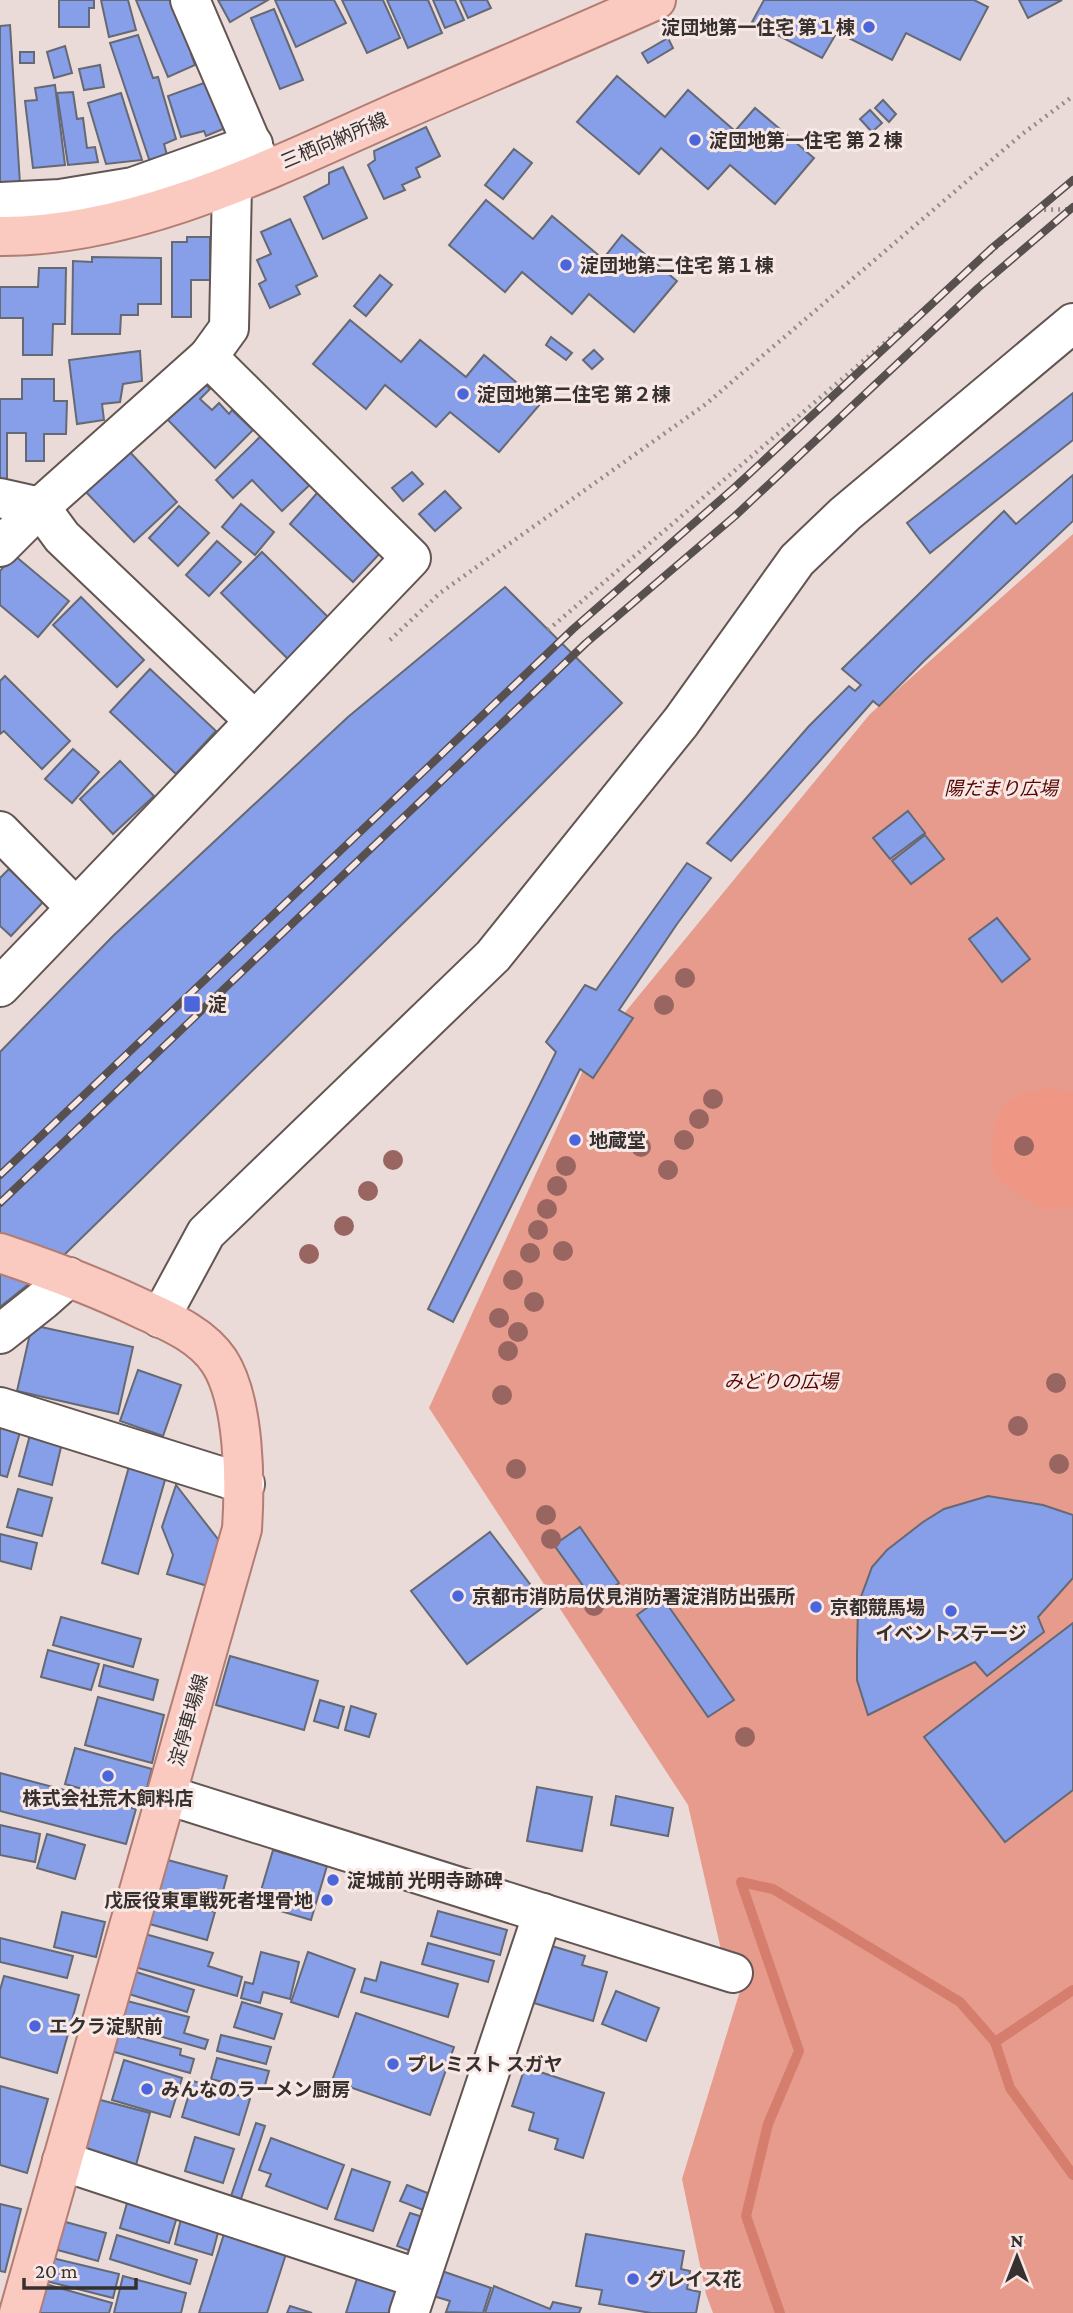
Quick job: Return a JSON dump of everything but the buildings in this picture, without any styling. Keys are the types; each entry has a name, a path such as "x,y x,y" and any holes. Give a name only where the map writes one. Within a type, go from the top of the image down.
{"main road":[{"name":"三栖向納所線","path":"0,236 24,237 115,224 249,166 656,0"},
{"name":"淀停車場線","path":"0,1253 69,1276 191,1334 218,1360 230,1383 238,1420 245,1484 242,1529 19,2313"}],"street":[{"path":"0,547 40,507 208,357 229,328 249,166 190,0"},
{"path":"0,202 60,199 249,166"},
{"path":"160,1318 206,1233 493,956 681,722 797,560 845,514 1073,323"},
{"path":"0,987 411,558 208,357"},
{"path":"0,498 40,507 62,537 255,721"},
{"path":"0,831 76,908"},
{"path":"0,1334 69,1276"},
{"path":"0,1407 245,1484"},
{"path":"167,1795 733,1973"},
{"path":"62,2161 415,2296 542,1913"}],"path":[{"path":"382,648 440,593 706,404 1021,135 1073,96"},
{"path":"548,630 1040,210 1073,209"}],"green space":[{"name":"京都競馬場","path":"1073,534 1073,2313 713,2313 706,2294 682,2179 748,1965 722,1954 688,1805 429,1408 590,1055 870,714"}],"shaded area":[{"path":"1051,1088 1073,1093 1073,1207 1044,1210 1000,1181 992,1167 994,1126 1004,1105 1020,1095"}],"waterway":[{"path":"780,2313 746,2216 768,2124 799,2051 741,1882 773,1889 960,2002 995,2042 1010,2088 1073,2175"},
{"path":"995,2042 1073,1990"}],"railway":[{"path":"0,1175 573,629 734,488 992,248 1073,180"},
{"path":"0,1203 586,643 735,516 978,288 1073,207"}],"place":[{"name":"淀団地第一住宅 第１棟","path":"869,27"},
{"name":"淀団地第一住宅 第２棟","path":"695,140"},
{"name":"淀団地第二住宅 第１棟","path":"566,265"},
{"name":"淀団地第二住宅 第２棟","path":"463,394"},
{"name":"淀","path":"192,1004"},
{"name":"地蔵堂","path":"575,1140"},
{"name":"京都市消防局伏見消防署淀消防出張所","path":"458,1596"},
{"name":"京都競馬場","path":"816,1607"},
{"name":"イベントステージ","path":"951,1611"},
{"name":"株式会社荒木飼料店","path":"108,1776"},
{"name":"淀城前 光明寺跡碑","path":"333,1880"},
{"name":"戊辰役東軍戦死者埋骨地","path":"327,1900"},
{"name":"エクラ淀駅前","path":"35,2026"},
{"name":"プレミスト スガヤ","path":"393,2064"},
{"name":"みんなのラーメン厨房","path":"147,2089"},
{"name":"グレイス花","path":"633,2279"}],"park label":[{"name":"陽だまり広場","path":"1001,788"},
{"name":"みどりの広場","path":"781,1381"}]}
